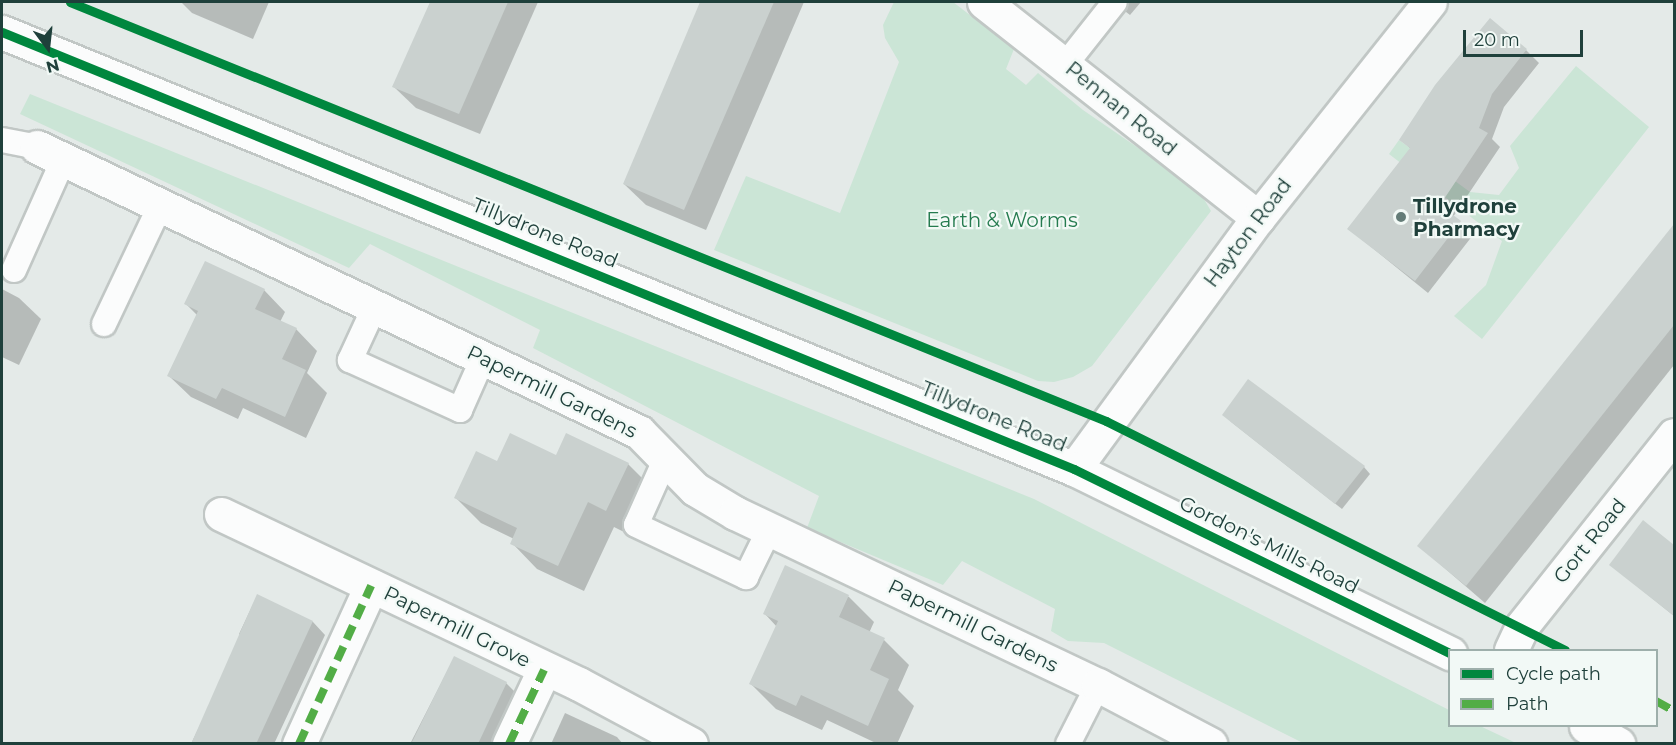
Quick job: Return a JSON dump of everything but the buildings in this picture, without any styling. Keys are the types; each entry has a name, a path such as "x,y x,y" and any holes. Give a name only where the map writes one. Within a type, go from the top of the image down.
{"street":[{"name":"Pennan Road","path":"984,2 1258,218"},
{"name":"Hayton Road","path":"1074,470 1258,218 1430,2"},
{"name":"Tillydrone Road","path":"2,32 1074,470"},
{"name":"Papermill Gardens","path":"51,153 639,432 695,489 770,528 1098,685 1210,744"},
{"name":"Gort Road","path":"1512,649 1522,626 1674,435"},
{"name":"Gordon's Mills Road","path":"1074,470 1448,653"},
{"name":"Papermill Grove","path":"221,514 544,669 692,744"},
{"path":"299,744 371,586"},
{"path":"508,744 544,669"},
{"path":"1588,727 1618,744"}],"lane":[{"path":"1065,65 1115,2"},
{"path":"2,140 51,153 14,270"},
{"path":"104,324 160,206"},
{"path":"375,306 350,360 460,410 483,358"},
{"path":"666,458 636,525 746,577 770,528"},
{"path":"1068,744 1098,685"}],"green space":[{"name":"Earth & Worms","path":"894,2 953,2 1014,49 1006,69 1026,85 1038,73 1083,110 1198,189 1211,211 1092,366 1073,377 1054,382 1038,381 714,250 746,176 840,213 899,62 885,38 883,25"},
{"path":"1576,66 1649,127 1482,339 1454,316 1486,285 1502,241 1389,154 1399,140 1470,192 1499,195 1519,168 1510,146"},
{"path":"30,94 1034,499 1448,709 1448,727 1482,727 1516,743 1303,743 1104,643 1068,641 1051,631 1055,609 962,561 943,585 807,528 819,496 533,348 540,330 370,244 349,268 20,114"}],"marked path":[{"path":"299,744 371,586"},
{"path":"509,744 544,670"},
{"path":"1658,702 1674,711"}],"cycle path":[{"path":"70,2 1106,421 1563,649"},
{"path":"2,32 1074,469 1448,652"}],"place":[{"name":"Tillydrone Pharmacy","path":"1401,217"}]}
